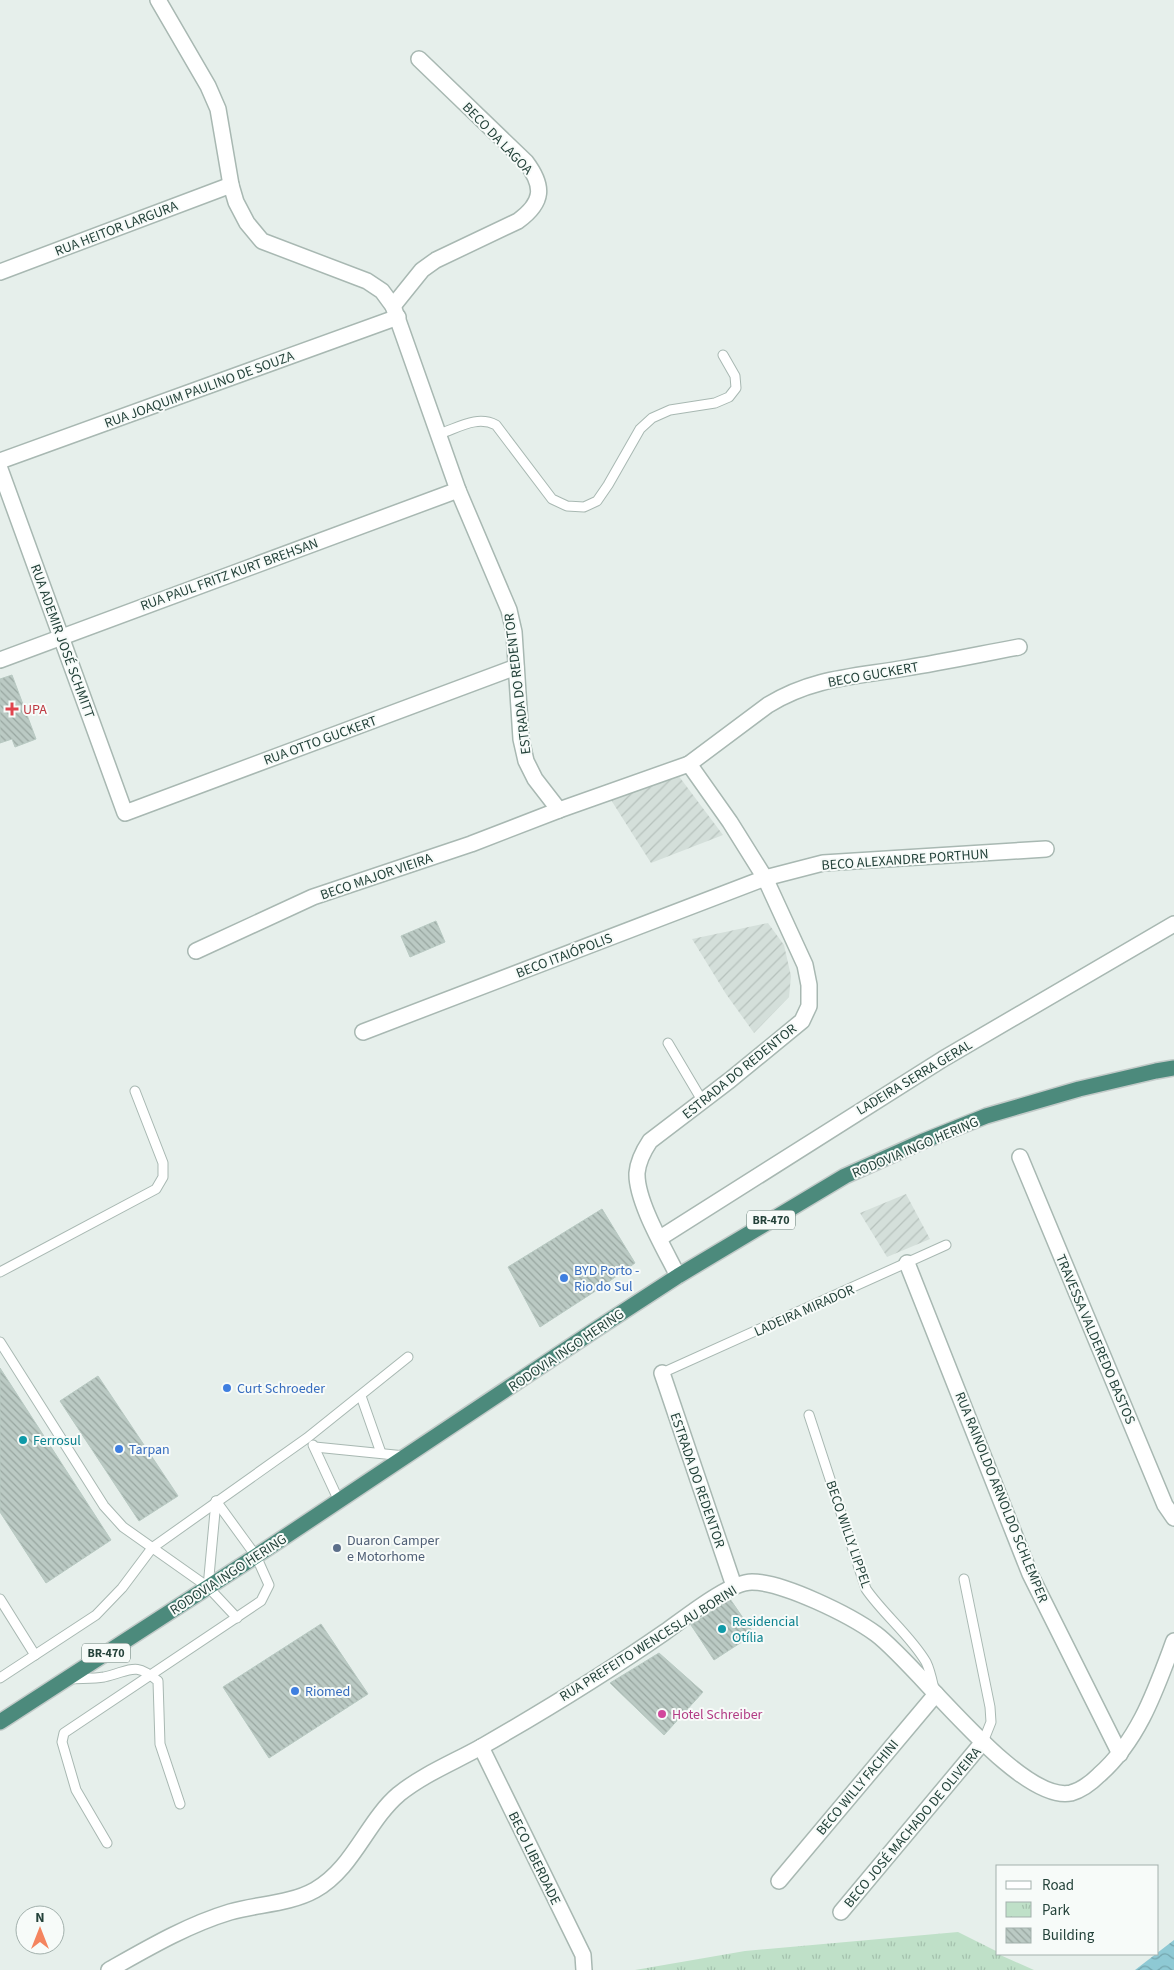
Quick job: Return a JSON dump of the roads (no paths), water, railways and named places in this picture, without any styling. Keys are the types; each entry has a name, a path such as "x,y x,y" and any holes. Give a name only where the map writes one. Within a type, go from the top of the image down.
{"highway":[{"name":"RODOVIA INGO HERING","path":"0,1722 407,1457 678,1276 845,1176 921,1142 1017,1106 1118,1080 1174,1068"}],"street":[{"name":"ESTRADA DO REDENTOR","path":"158,0 208,86 218,109 231,185 236,202 246,223 262,240 367,281 382,291 395,312 458,490 509,610 514,632 521,739 526,761 536,779 559,810"},
{"name":"BECO DA LAGOA","path":"395,312 422,270 436,260 518,221 530,212 536,203 540,188 536,175 526,162 419,59"},
{"name":"RUA HEITOR LARGURA","path":"0,272 231,185"},
{"name":"RUA JOAQUIM PAULINO DE SOUZA","path":"0,461 395,312"},
{"name":"RUA ADEMIR JOSÉ SCHMITT","path":"0,469 125,813"},
{"name":"RUA PAUL FRITZ KURT BREHSAN","path":"0,660 458,490"},
{"name":"BECO GUCKERT","path":"689,764 768,705 781,697 816,684 835,678 905,669 1019,647"},
{"name":"RUA OTTO GUCKERT","path":"125,813 516,667"},
{"name":"ESTRADA DO REDENTOR","path":"678,1276 640,1194 637,1172 641,1154 650,1141 703,1102 802,1021 808,1006 809,985 805,965 765,878 730,822 689,764"},
{"path":"559,810 689,764"},
{"name":"BECO MAJOR VIEIRA","path":"196,951 313,897 472,844 559,810"},
{"name":"BECO ALEXANDRE PORTHUN","path":"765,878 822,863 1046,849"},
{"name":"BECO ITAIÓPOLIS","path":"364,1032 765,878"},
{"name":"LADEIRA SERRA GERAL","path":"660,1238 943,1059 1174,924"},
{"name":"TRAVESSA VALDEREDO BASTOS","path":"1020,1157 1166,1505 1174,1518"},
{"name":"RUA RAINOLDO ARNOLDO SCHLEMPER","path":"907,1263 1030,1574 1120,1754"},
{"name":"ESTRADA DO REDENTOR","path":"662,1373 734,1586"},
{"name":"RUA PREFEITO WENCESLAU BORINI","path":"108,1970 175,1933 205,1920 235,1911 293,1899 316,1890 340,1868 379,1815 398,1795 423,1778 481,1747 616,1665 734,1586 747,1582 776,1585 843,1614 879,1636 983,1742 1034,1784 1052,1792 1068,1793 1083,1788 1106,1770 1120,1754 1138,1727 1150,1703 1174,1641"},
{"name":"BECO WILLY FACHINI","path":"779,1881 936,1694"},
{"name":"BECO JOSÉ MACHADO DE OLIVEIRA","path":"841,1912 983,1742"},
{"name":"BECO LIBERDADE","path":"481,1747 583,1955 584,1970"}],"lane":[{"path":"439,434 478,420 489,421 496,425 552,499 567,506 584,507 597,501 640,429 652,418 670,410 715,403 729,397 736,388 735,376 723,355"},
{"path":"668,1043 703,1102"},
{"path":"0,1272 156,1189 163,1177 163,1163 135,1091"},
{"name":"LADEIRA MIRADOR","path":"662,1373 946,1245"},
{"path":"0,1342 104,1506 123,1527 208,1587 237,1618"},
{"path":"0,1678 96,1615 122,1588 152,1548 307,1438 408,1357"},
{"path":"361,1396 381,1453"},
{"name":"BECO WILLY LIPPEL","path":"809,1415 866,1589 927,1664 936,1694"},
{"path":"307,1438 315,1447 339,1501"},
{"path":"315,1447 407,1457"},
{"path":"107,1843 76,1790 62,1742 64,1733 261,1601 269,1585 256,1556 216,1501"},
{"path":"208,1587 216,1501"},
{"path":"964,1578 990,1707 991,1722 983,1742"},
{"path":"0,1599 35,1655"},
{"path":"66,1679 102,1677 134,1668 145,1670 158,1681 160,1744 180,1804"}],"water":[{"path":"1174,1940 1174,1970 1135,1970 1154,1955 1159,1955 1159,1952"}],"place":[{"name":"UPA","path":"12,709"},
{"name":"BYD Porto - Rio do Sul","path":"564,1278"},
{"name":"Curt Schroeder","path":"227,1388"},
{"name":"Ferrosul","path":"23,1440"},
{"name":"Tarpan","path":"119,1449"},
{"name":"Duaron Camper e Motorhome","path":"337,1548"},
{"name":"Residencial Otília","path":"722,1629"},
{"name":"Riomed","path":"295,1691"},
{"name":"Hotel Schreiber","path":"662,1714"}]}
